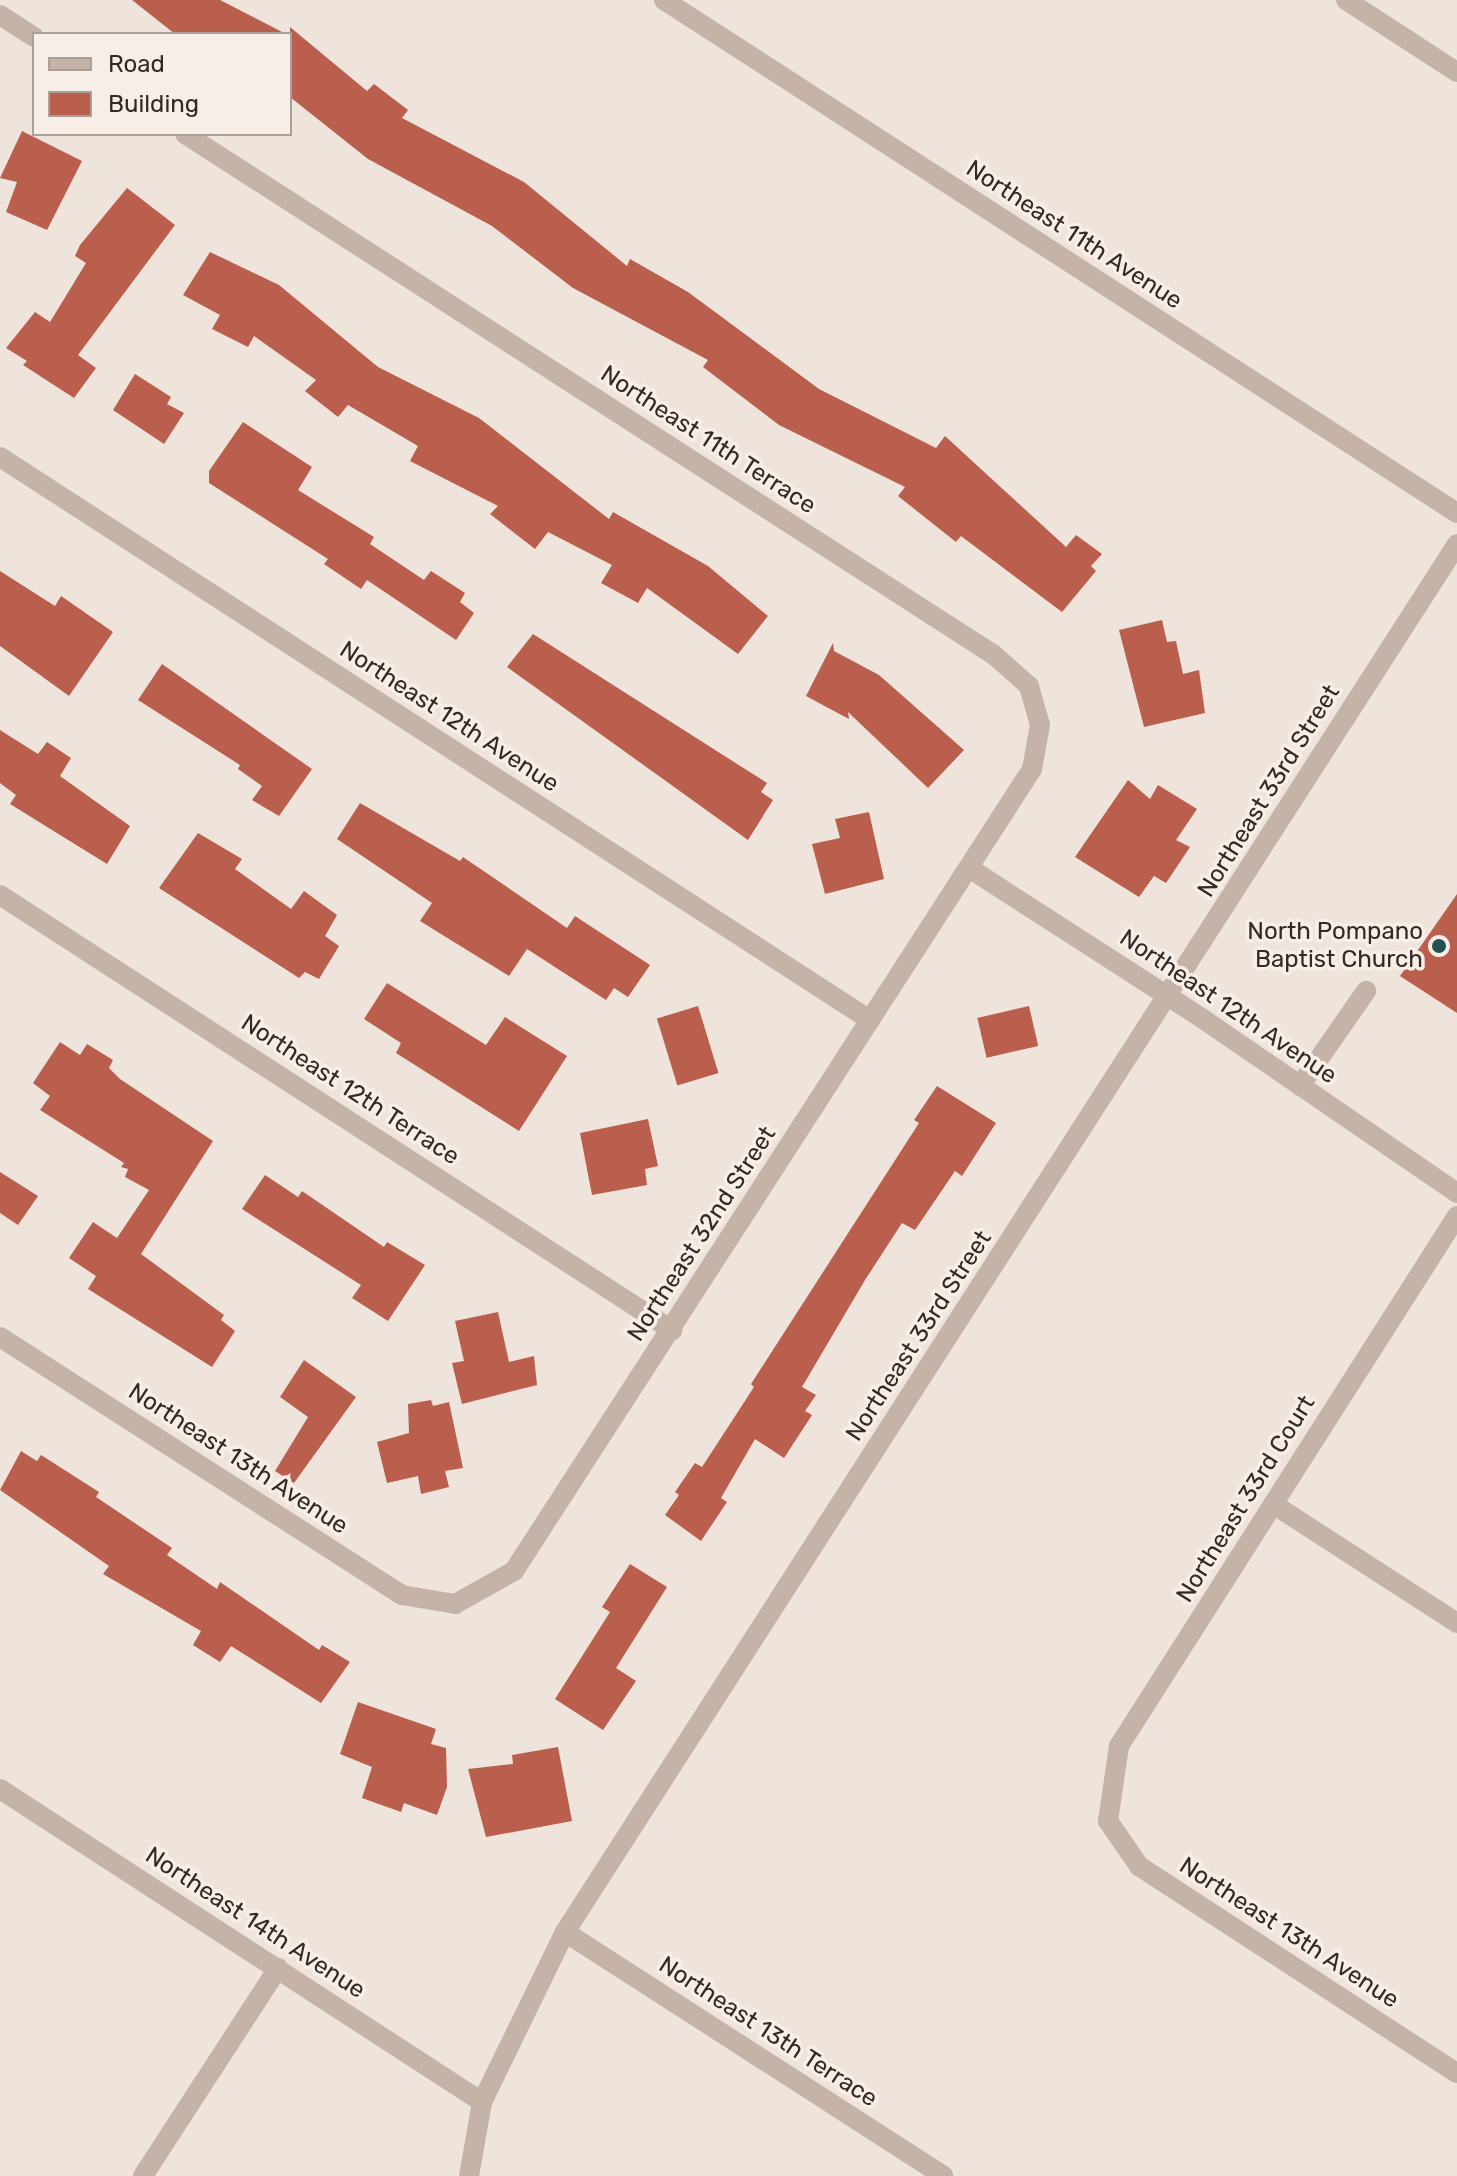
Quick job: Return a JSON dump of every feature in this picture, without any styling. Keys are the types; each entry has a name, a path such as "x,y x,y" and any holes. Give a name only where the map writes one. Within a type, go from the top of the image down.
{"street":[{"name":"Northeast 11th Avenue","path":"664,0 1457,513"},
{"path":"1346,0 1457,72"},
{"path":"0,15 32,36"},
{"name":"Northeast 11th Terrace","path":"188,136 994,655 1029,686 1040,725 1032,769 969,868"},
{"name":"Northeast 12th Avenue","path":"0,457 870,1020"},
{"name":"Northeast 33rd Street","path":"469,2176 482,2102 565,1932 1169,997 1457,544"},
{"name":"Northeast 12th Avenue","path":"969,868 1169,997 1457,1193"},
{"name":"Northeast 32nd Street","path":"455,1604 514,1571 969,868"},
{"name":"Northeast 12th Terrace","path":"0,895 672,1330"},
{"path":"1300,1086 1366,991"},
{"name":"Northeast 33rd Court","path":"1108,1821 1119,1746 1457,1216"},
{"name":"Northeast 13th Avenue","path":"0,1337 402,1595 455,1604"},
{"path":"1273,1504 1457,1623"},
{"name":"Northeast 14th Avenue","path":"0,1789 482,2102"},
{"name":"Northeast 13th Avenue","path":"1108,1821 1139,1866 1457,2073"},
{"name":"Northeast 13th Terrace","path":"565,1932 943,2176"},
{"path":"143,2176 278,1968"}],"building":[{"path":"132,0 220,0 282,32 172,32"},
{"path":"290,27 367,91 374,84 408,110 402,118 524,182 627,266 630,259 688,292 819,389 936,448 945,436 1066,547 1076,535 1102,554 1091,566 1096,571 1062,612 961,536 956,542 898,496 905,487 779,425 703,367 708,360 573,288 492,226 368,159 292,99"},
{"path":"22,131 82,161 47,230 6,212 17,182 0,178"},
{"path":"127,188 175,225 78,355 96,368 74,398 23,365 27,361 6,348 35,312 50,322 86,263 75,256 80,245"},
{"path":"210,252 279,285 378,367 479,418 609,519 613,512 708,566 768,616 738,654 647,588 638,603 601,583 612,565 548,532 535,549 490,514 498,506 410,461 418,446 348,405 338,417 305,391 316,380 254,336 248,347 212,329 220,315 183,295"},
{"path":"135,374 171,397 167,404 184,413 164,444 113,410"},
{"path":"243,422 312,467 298,490 374,537 370,544 424,580 431,571 465,593 460,602 474,613 456,640 367,580 361,589 324,564 328,559 209,483 209,471"},
{"path":"0,571 55,606 61,596 113,632 69,696 0,646"},
{"path":"1162,620 1167,642 1176,641 1183,674 1199,670 1205,713 1144,727 1119,630"},
{"path":"533,634 767,783 761,792 773,800 748,840 507,667"},
{"path":"833,643 834,651 879,675 964,750 928,788 848,712 849,719 806,696"},
{"path":"162,664 312,769 279,816 252,800 262,786 238,769 240,765 138,700"},
{"path":"0,730 38,754 47,742 71,758 60,776 130,826 107,864 10,804 16,795 0,783"},
{"path":"1128,780 1150,799 1158,785 1197,809 1176,840 1190,847 1166,883 1154,876 1139,897 1075,857"},
{"path":"360,803 460,861 463,857 567,928 575,916 650,965 628,997 614,988 606,1000 527,949 509,976 420,921 432,903 337,839"},
{"path":"869,812 884,879 825,894 812,844 840,838 835,819"},
{"path":"198,833 242,859 235,869 291,909 304,891 337,915 325,936 339,946 319,979 305,972 299,978 159,888"},
{"name":"North Pompano Baptist Church","path":"1457,894 1457,1013 1400,976"},
{"path":"387,983 486,1045 505,1017 567,1056 519,1131 396,1053 401,1043 364,1019"},
{"path":"698,1006 718,1073 677,1086 657,1019"},
{"path":"1029,1006 1038,1046 987,1058 977,1018"},
{"path":"60,1042 80,1055 87,1044 113,1060 109,1068 120,1079 213,1141 141,1254 224,1315 221,1320 235,1331 212,1367 88,1289 96,1276 69,1258 93,1222 117,1238 149,1190 125,1177 128,1169 121,1167 124,1163 40,1110 50,1096 33,1083"},
{"path":"937,1086 996,1123 962,1176 955,1171 915,1230 902,1223 865,1280 802,1387 816,1395 805,1411 812,1415 784,1458 755,1439 721,1498 727,1502 701,1541 665,1515 679,1495 675,1492 695,1463 702,1467 754,1387 751,1384 919,1123 914,1120"},
{"path":"648,1119 658,1166 645,1169 647,1185 592,1195 580,1133"},
{"path":"0,1172 38,1196 18,1225 0,1213"},
{"path":"265,1175 298,1197 302,1191 384,1247 387,1242 425,1265 388,1321 352,1298 361,1285 242,1209"},
{"path":"498,1312 509,1362 534,1356 537,1385 462,1404 452,1363 464,1361 455,1321"},
{"path":"304,1360 356,1397 294,1483 275,1471 308,1417 280,1397"},
{"path":"431,1400 433,1406 449,1402 463,1468 445,1471 449,1487 421,1494 418,1476 387,1483 377,1442 409,1433 408,1404"},
{"path":"21,1451 37,1461 41,1455 99,1492 96,1497 172,1548 167,1555 217,1589 220,1582 319,1650 322,1645 350,1662 321,1703 231,1646 220,1662 193,1645 201,1631 103,1574 109,1566 0,1490"},
{"path":"630,1564 667,1587 616,1668 636,1681 603,1730 555,1699 610,1612 602,1607"},
{"path":"358,1702 436,1729 431,1744 446,1748 447,1787 437,1815 404,1803 401,1812 362,1798 372,1767 340,1754"},
{"path":"558,1747 572,1821 486,1837 468,1769 513,1764 512,1755"}],"place":[{"name":"North Pompano Baptist Church","path":"1439,946"}]}
